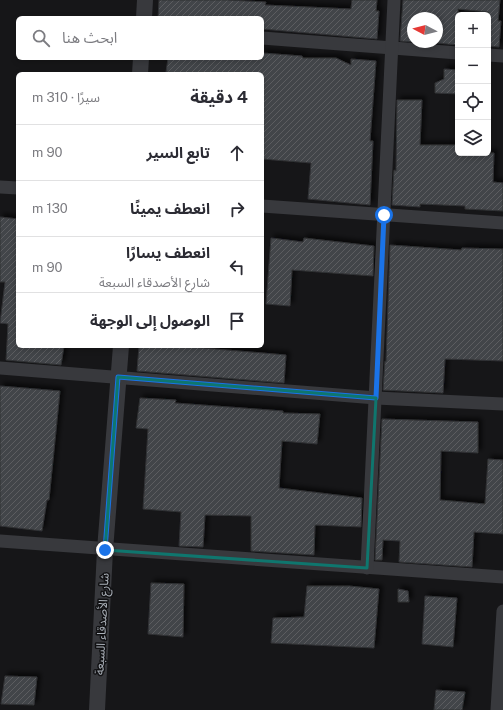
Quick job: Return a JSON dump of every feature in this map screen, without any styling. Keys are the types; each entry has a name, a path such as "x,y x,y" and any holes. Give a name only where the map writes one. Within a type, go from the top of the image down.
{"street":[{"path":"144,16 145,0"},
{"path":"367,568 394,0"},
{"path":"264,38 455,53"},
{"path":"491,55 503,56"},
{"path":"140,72 141,60"},
{"path":"0,187 16,188"},
{"path":"264,206 503,222"},
{"name":"شارع الأصدقاء السبعة","path":"97,710 105,550 121,348"},
{"path":"0,368 376,398 503,404"},
{"path":"0,541 105,550 503,577"},
{"path":"497,710 503,612"}],"highlighted area":[{"path":"118,377 376,398 367,568 105,550"}],"building":[{"path":"159,0 227,0 266,2 265,5 351,9 352,0 377,0 376,11 379,11 377,39 264,29 264,16 158,16"},
{"path":"403,0 500,0 498,21 501,21 499,47 491,46 491,12 458,9 458,12 455,12 455,45 443,44 443,12 407,12 407,42 400,41"},
{"path":"264,53 302,56 303,58 336,58 351,65 351,59 376,61 370,141 373,141 370,205 308,199 311,163 264,159 264,72 166,72 168,60 264,60"},
{"path":"444,69 455,70 455,94 435,93 435,83 444,79"},
{"path":"397,100 422,100 420,145 455,145 455,156 491,156 491,153 494,153 493,182 503,183 503,211 465,209 465,206 420,204 420,207 392,205 394,170 396,171"},
{"path":"0,217 16,219 16,348 64,348 61,365 6,360 8,324 0,323 5,282 0,282"},
{"path":"271,238 303,242 304,238 374,246 373,276 292,270 290,306 266,304"},
{"path":"390,245 461,250 462,248 503,249 503,361 445,359 443,393 383,390 385,361 386,362"},
{"path":"139,348 204,348 286,355 284,383 137,371"},
{"path":"0,386 60,391 49,500 47,500 42,531 0,526"},
{"path":"140,398 176,400 175,403 283,411 283,413 320,414 317,444 282,441 279,488 362,498 361,527 315,525 314,555 251,551 251,516 205,515 203,547 179,546 181,512 143,509 148,429 136,428"},
{"path":"382,419 478,422 478,453 441,451 440,500 485,504 488,459 503,460 503,534 474,532 472,567 399,562 400,541 383,540 382,560 375,560"},
{"path":"151,583 184,584 183,637 148,634"},
{"path":"307,586 349,586 379,589 374,648 271,643 273,618 304,617"},
{"path":"398,589 408,591 409,602 398,602"},
{"path":"425,596 457,598 453,647 422,644"},
{"path":"5,676 37,677 34,705 1,704"},
{"path":"436,690 465,692 462,710 434,710"}],"route":[{"path":"105,550 118,377 376,398 384,215"}]}
